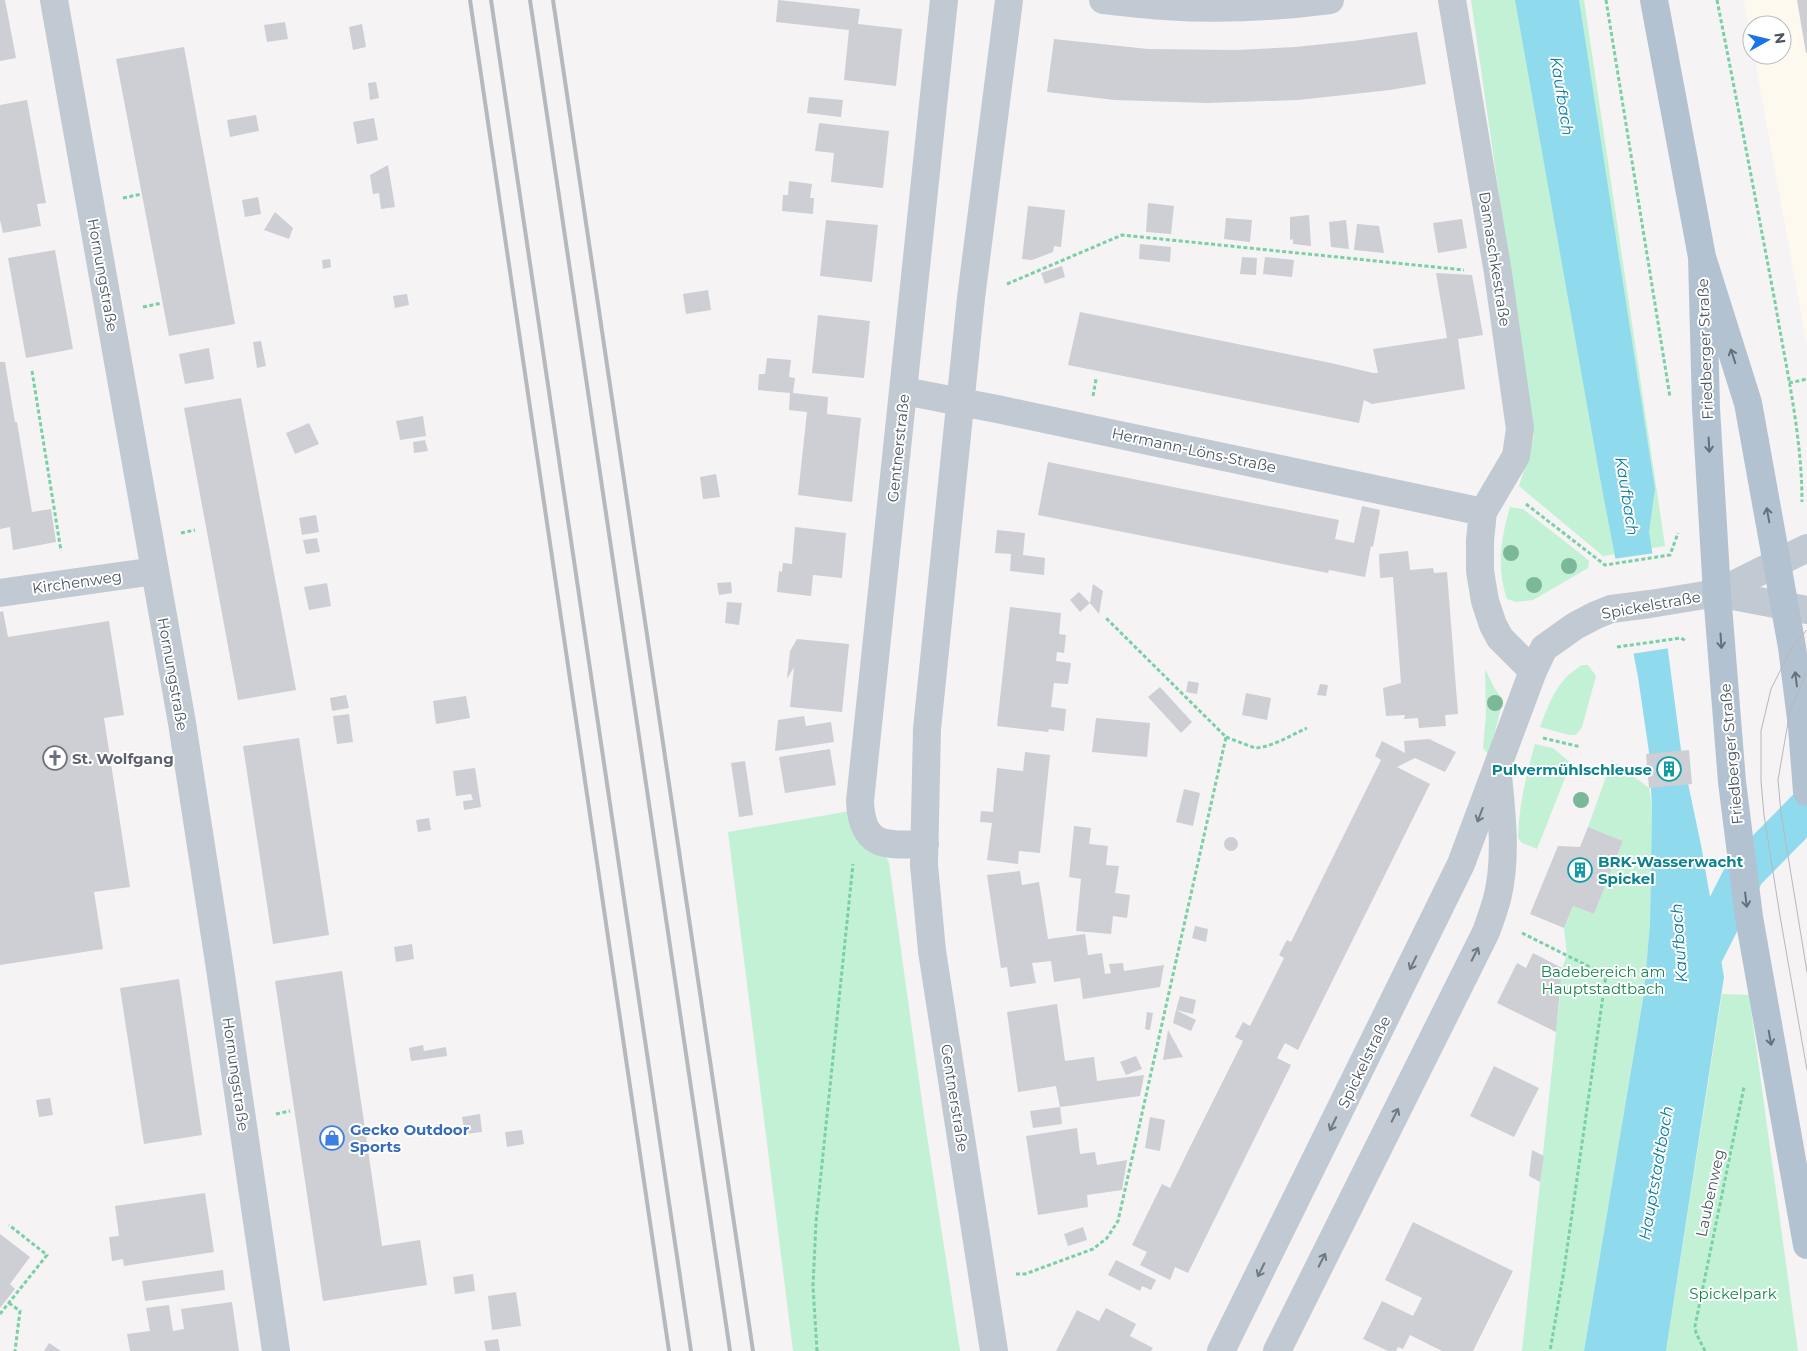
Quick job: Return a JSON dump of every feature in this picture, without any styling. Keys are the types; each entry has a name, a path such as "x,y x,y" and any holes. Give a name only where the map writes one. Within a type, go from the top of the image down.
{"main road":[{"name":"Friedberger Straße","path":"1654,0 1702,257 1748,403 1777,563 1796,608 1792,647 1802,727 1807,792"},
{"name":"Friedberger Straße","path":"1702,257 1706,408 1717,593 1732,782 1749,917 1807,1245"}],"street":[{"name":"Hornungstraße","path":"54,0 182,724 276,1351"},
{"name":"Gentnerstraße","path":"925,844 890,844 879,842 868,834 861,818 860,801 944,0"},
{"name":"Gentnerstraße","path":"994,1351 932,951 926,889 925,844 927,730 960,401 1009,0"},
{"path":"1103,0 1166,6 1220,7 1300,4 1330,0"},
{"name":"Damaschkestraße","path":"1452,0 1498,273 1520,429 1516,456 1483,512"},
{"name":"Hermann-Löns-Straße","path":"904,391 960,401 1483,512"},
{"path":"1483,512 1480,540 1480,571 1485,601 1493,625 1500,638 1533,671"},
{"path":"1717,593 1807,548"},
{"name":"Kirchenweg","path":"0,593 155,570"},
{"path":"1717,593 1796,608"},
{"name":"Spickelstraße","path":"1222,1351 1461,864 1533,671 1544,648 1575,626 1611,609 1717,593"},
{"name":"Spickelstraße","path":"1277,1351 1486,932 1497,898 1502,863 1501,810 1497,769"}],"path":[{"path":"1606,0 1670,399"},
{"path":"1717,0 1746,145 1789,383 1802,475 1807,477"},
{"path":"972,298 1122,235 1498,273"},
{"path":"32,371 67,583"},
{"path":"1789,383 1807,379"},
{"path":"1500,484 1605,565 1670,555"},
{"path":"1106,618 1226,737 1255,748 1260,748 1307,728"},
{"path":"1617,647 1681,638"},
{"path":"983,1282 1016,1274 1025,1274 1093,1250 1107,1238 1118,1221 1226,737"},
{"path":"817,1351 813,1286 816,1222 854,859"},
{"path":"1516,930 1606,975 1550,1351"},
{"name":"Laubenweg","path":"1706,1351 1696,1333 1695,1326 1744,1085"},
{"path":"0,1314 47,1255 9,1225"},
{"path":"9,1303 20,1311 15,1351"}],"shaded area":[{"path":"1744,0 1807,0 1807,346 1756,65 1792,65 1792,15 1747,15"}],"green space":[{"path":"1471,0 1584,0 1665,546 1603,556 1519,486 1534,437"},
{"path":"1510,507 1523,509 1581,554 1589,561 1588,568 1533,600 1516,602 1507,599 1502,576 1501,553"},
{"path":"1582,665 1588,665 1596,676 1582,727 1576,735 1569,735 1540,727 1560,684"},
{"path":"1485,669 1503,700 1489,755 1483,748 1486,715"},
{"path":"1535,744 1553,748 1571,763 1537,849 1522,843 1518,838 1524,790"},
{"name":"Badebereich am Hauptstadtbach","path":"1612,760 1649,788 1652,808 1650,923 1644,993 1584,1351 1522,1351 1560,985 1562,968 1567,955 1564,928 1573,906 1594,914 1623,841 1588,827"},
{"path":"856,810 879,842 889,863 924,1116 960,1351 793,1351 728,832"},
{"name":"Spickelpark","path":"1722,994 1749,995 1798,1351 1666,1351"}],"water":[{"path":"1515,0 1579,0 1655,489 1649,532 1668,651 1681,750 1701,845 1724,977 1666,1351 1584,1351 1644,993 1650,923 1652,808 1649,752 1638,677 1600,478"}],"pier":[{"path":"1655,553 1670,648 1631,654 1613,559"}],"building":[{"path":"0,0 5,0 16,58 0,61"},
{"path":"778,0 860,9 858,24 902,29 896,86 844,80 849,30 776,22"},
{"path":"1797,0 1807,0 1807,53 1806,53"},
{"path":"285,22 288,39 267,42 264,25"},
{"path":"362,24 366,47 353,50 349,27"},
{"path":"1417,32 1426,84 1390,90 1298,100 1207,103 1115,100 1047,92 1054,39 1148,49 1236,50 1295,47"},
{"path":"184,47 235,324 169,336 116,59"},
{"path":"376,82 379,98 370,100 368,83"},
{"path":"809,97 843,100 841,117 807,113"},
{"path":"27,100 46,203 37,204 41,226 3,233 0,220 0,105"},
{"path":"256,115 259,131 230,137 227,120"},
{"path":"374,118 378,140 357,144 353,122"},
{"path":"819,123 889,131 883,188 831,182 834,153 815,151"},
{"path":"388,165 395,207 381,209 379,193 373,194 370,175"},
{"path":"789,181 812,184 810,198 814,198 813,214 782,211 783,195 788,195"},
{"path":"258,197 261,214 245,217 242,200"},
{"path":"1148,203 1174,206 1171,234 1146,232"},
{"path":"1028,206 1065,210 1061,247 1054,246 1053,252 1032,260 1022,259"},
{"path":"275,212 293,228 289,239 264,230"},
{"path":"1309,215 1311,246 1293,244 1293,239 1290,240 1290,217"},
{"path":"1226,218 1252,220 1250,242 1224,239"},
{"path":"1462,219 1467,248 1438,253 1433,223"},
{"path":"826,220 878,225 872,282 820,276"},
{"path":"1346,220 1349,249 1331,247 1329,222"},
{"path":"1357,224 1379,226 1384,253 1354,250"},
{"path":"1140,244 1171,247 1170,262 1139,259"},
{"path":"55,250 73,349 26,358 8,258"},
{"path":"1242,257 1257,258 1256,275 1240,274"},
{"path":"1265,257 1294,260 1292,277 1263,274"},
{"path":"330,259 331,267 323,269 322,260"},
{"path":"1062,266 1065,277 1045,284 1041,273"},
{"path":"1436,273 1472,275 1483,335 1458,339 1465,389 1372,404 1364,400 1359,423 1068,365 1080,312 1378,373 1373,349 1447,338"},
{"path":"708,290 711,310 686,314 683,294"},
{"path":"407,294 409,305 395,308 393,296"},
{"path":"818,315 870,321 864,378 812,373"},
{"path":"261,341 266,366 257,368 253,342"},
{"path":"209,348 214,379 185,384 179,354"},
{"path":"767,358 791,360 789,377 795,378 793,393 828,397 827,414 861,418 852,502 798,495 807,412 789,410 790,393 758,390 759,374 765,374"},
{"path":"0,362 5,362 32,512 51,509 56,542 13,550 10,527 0,529"},
{"path":"241,398 296,690 238,700 184,408"},
{"path":"423,416 426,436 400,440 396,421"},
{"path":"309,423 319,444 295,454 286,433"},
{"path":"425,440 428,451 414,453 413,442"},
{"path":"1048,462 1339,520 1335,539 1354,543 1362,506 1380,510 1365,577 1329,570 1328,573 1038,515"},
{"path":"716,474 720,497 703,499 700,477"},
{"path":"316,515 319,532 302,535 299,518"},
{"path":"795,527 846,533 842,578 813,575 811,596 777,592 779,571 782,572 783,563 792,564"},
{"path":"997,530 1025,533 1023,555 1045,558 1044,575 1010,571 1011,554 995,553"},
{"path":"317,538 320,552 306,554 303,540"},
{"path":"1408,551 1410,570 1433,568 1434,573 1447,572 1458,714 1445,715 1446,726 1419,728 1418,718 1404,719 1405,715 1386,716 1383,688 1401,683 1393,577 1380,578 1379,554"},
{"path":"731,582 732,593 719,595 717,583"},
{"path":"327,583 331,606 309,610 304,587"},
{"path":"1093,584 1103,591 1099,614 1090,603"},
{"path":"1079,592 1090,603 1080,612 1070,600"},
{"path":"727,602 742,603 739,625 725,623"},
{"path":"1010,607 1061,613 1059,634 1066,635 1064,653 1057,652 1056,661 1071,663 1068,684 1054,683 1051,707 1066,709 1064,731 1049,729 1048,732 997,726"},
{"name":"St. Wolfgang","path":"3,611 8,637 109,621 124,715 104,718 130,887 94,892 103,949 0,965 0,612"},
{"path":"797,639 849,644 842,712 790,707 794,667 787,679 790,651"},
{"path":"1188,681 1199,683 1197,694 1186,692"},
{"path":"1320,684 1328,685 1326,696 1317,695"},
{"path":"1160,687 1192,722 1181,733 1148,697"},
{"path":"1246,693 1271,698 1267,720 1242,715"},
{"path":"346,695 349,708 332,711 330,698"},
{"path":"466,696 470,718 436,724 433,701"},
{"path":"349,714 353,742 337,744 333,716"},
{"path":"804,716 806,726 831,722 834,742 775,751 778,720"},
{"path":"1096,718 1150,723 1147,757 1092,752"},
{"path":"299,738 329,935 273,944 243,746"},
{"path":"1429,739 1456,752 1445,772 1415,758 1397,767 1430,784 1298,1050 1285,1043 1277,1058 1291,1065 1188,1273 1175,1267 1170,1280 1140,1265 1147,1252 1132,1245 1162,1184 1170,1188 1243,1041 1235,1037 1243,1022 1250,1026 1284,958 1279,955 1287,940 1291,942 1381,760 1375,756 1382,741 1405,753 1404,741"},
{"path":"830,749 836,785 785,793 779,757"},
{"name":"Pulvermühlschleuse","path":"1689,750 1692,784 1649,788 1646,754"},
{"path":"1025,752 1050,755 1040,853 1019,851 1018,864 987,860 992,823 980,822 981,811 993,812 997,768 1023,771"},
{"path":"745,761 753,815 739,817 731,763"},
{"path":"475,768 481,807 464,810 463,801 473,800 471,794 456,796 453,771"},
{"path":"1184,789 1200,793 1193,826 1176,822"},
{"path":"429,818 431,830 418,832 416,820"},
{"path":"1074,826 1091,828 1089,844 1108,846 1106,865 1119,866 1115,893 1130,895 1127,918 1113,916 1111,934 1076,931 1081,879 1069,877"},
{"name":"BRK-Wasserwacht Spickel","path":"1588,827 1623,841 1594,914 1573,906 1564,928 1530,914 1558,846 1580,847"},
{"path":"1228,837 1234,837 1238,844 1234,851 1228,851 1224,847 1224,841"},
{"path":"1020,871 1022,885 1039,882 1048,939 1085,934 1088,955 1102,953 1105,974 1111,973 1109,964 1123,963 1124,971 1164,965 1160,987 1083,999 1080,978 1054,982 1051,961 1032,963 1036,983 1010,987 1007,967 1001,968 987,875"},
{"path":"1195,926 1208,929 1206,942 1192,938"},
{"path":"412,944 414,959 396,962 394,947"},
{"path":"1533,953 1562,968 1556,1032 1497,1003 1517,963 1526,968"},
{"path":"342,971 382,1246 420,1240 427,1285 323,1301 275,981"},
{"path":"179,979 202,1135 144,1144 120,988"},
{"path":"1180,996 1196,1000 1193,1014 1176,1010"},
{"path":"1057,1004 1065,1061 1094,1057 1097,1081 1144,1075 1140,1096 1060,1107 1056,1086 1018,1092 1007,1012"},
{"path":"1176,1010 1196,1020 1191,1031 1173,1023"},
{"path":"1147,1012 1153,1013 1150,1030 1145,1029"},
{"path":"1168,1030 1183,1057 1163,1060"},
{"path":"423,1045 424,1051 446,1047 447,1056 411,1061 409,1048"},
{"path":"1136,1056 1142,1069 1126,1075 1120,1062"},
{"path":"1494,1066 1539,1088 1514,1137 1470,1116"},
{"path":"50,1098 53,1115 39,1117 36,1100"},
{"path":"1060,1107 1062,1124 1033,1128 1030,1111"},
{"path":"480,1114 482,1132 465,1134 462,1117"},
{"path":"1150,1117 1165,1120 1160,1151 1145,1148"},
{"path":"1077,1128 1080,1154 1095,1152 1097,1165 1127,1160 1122,1190 1087,1195 1088,1207 1038,1215 1026,1136"},
{"path":"522,1130 524,1144 507,1147 505,1132"},
{"path":"1532,1150 1544,1156 1540,1182 1529,1176"},
{"path":"205,1193 214,1252 124,1266 123,1259 112,1261 109,1237 119,1236 115,1206"},
{"path":"1413,1222 1513,1271 1473,1351 1442,1351 1410,1335 1403,1349 1398,1347 1396,1351 1388,1351 1363,1339 1382,1301 1413,1316 1422,1298 1385,1280"},
{"path":"1083,1227 1087,1240 1068,1246 1064,1234"},
{"path":"0,1234 30,1257 10,1284 15,1289 0,1308"},
{"path":"1116,1260 1156,1280 1151,1290 1142,1286 1140,1291 1108,1275"},
{"path":"223,1270 225,1290 145,1301 142,1281"},
{"path":"473,1274 475,1291 455,1294 453,1277"},
{"path":"516,1292 521,1326 492,1330 488,1296"},
{"path":"232,1302 239,1351 130,1351 127,1334 150,1331 146,1308 169,1305 173,1331 184,1329 181,1309"},
{"path":"1106,1308 1136,1324 1130,1336 1153,1348 1151,1351 1056,1351 1077,1310 1099,1321"},
{"path":"498,1339 500,1351 486,1351 484,1341"},
{"path":"49,1343 61,1351 44,1351"}],"waterway":[{"name":"Kaufbach","path":"1691,978 1745,872 1807,809"}],"tram line":[{"path":"1807,630 1792,647 1771,689 1761,731 1761,781 1764,815 1807,1070"},
{"path":"1807,671 1790,711 1778,780 1781,813 1807,972"}],"railway":[{"path":"470,0 669,1351"},
{"path":"491,0 691,1351"},
{"path":"530,0 730,1351"},
{"path":"553,0 753,1351"}],"place":[{"name":"St. Wolfgang","path":"55,758"},
{"name":"Pulvermühlschleuse","path":"1669,769"},
{"name":"BRK-Wasserwacht Spickel","path":"1580,870"},
{"name":"Gecko Outdoor Sports","path":"332,1138"}],"water label":[{"name":"Hauptstadtbach","path":"1656,1173"}]}
